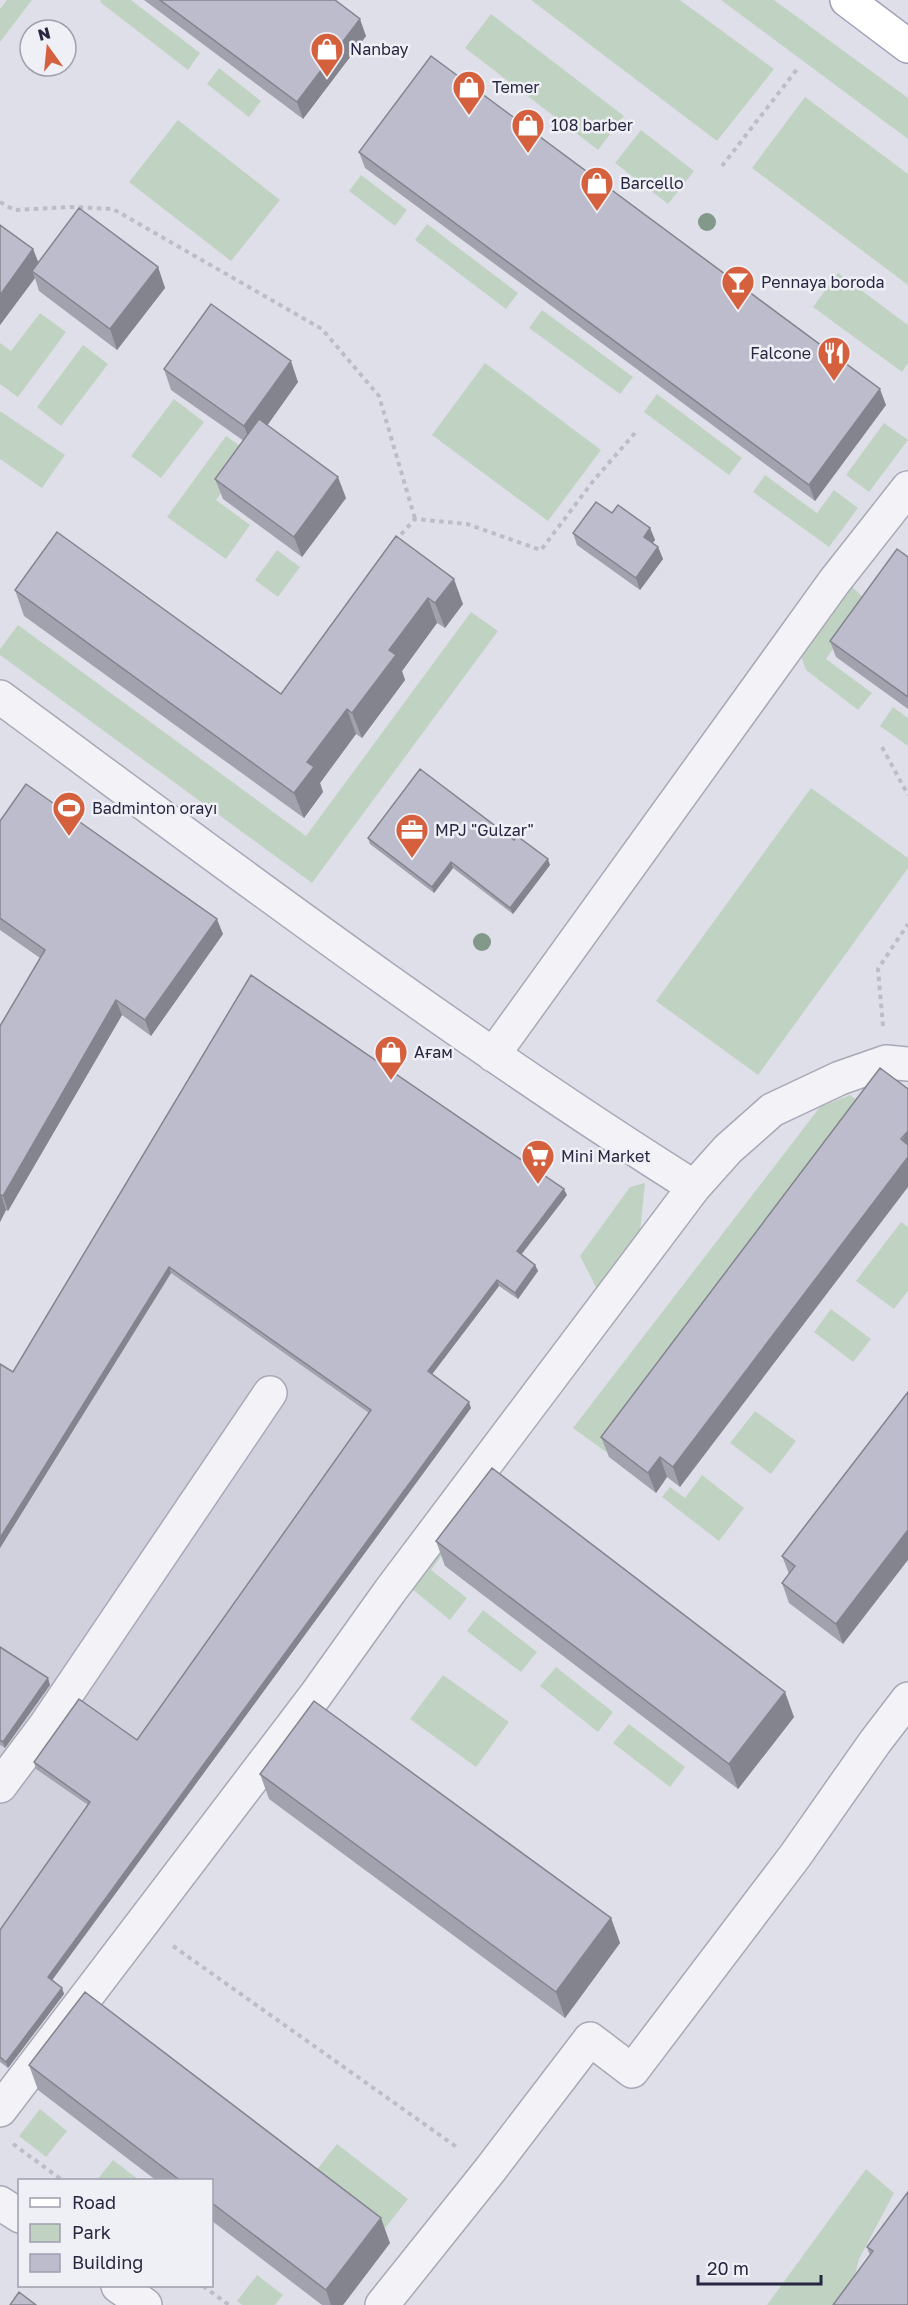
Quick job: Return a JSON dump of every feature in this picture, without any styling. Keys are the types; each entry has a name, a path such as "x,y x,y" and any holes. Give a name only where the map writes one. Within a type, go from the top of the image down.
{"main road":[{"path":"846,0 908,46"}],"street":[{"path":"493,1054 834,582 908,488"},
{"path":"0,697 340,946 493,1054 694,1187"},
{"path":"0,2110 315,1696 390,1591 694,1187 728,1149 772,1110 840,1077 897,1063"},
{"path":"0,1786 45,1726 270,1393"},
{"path":"382,2305 490,2170 590,2039 632,2071 795,1856 908,1699"},
{"path":"0,2203 18,2215"},
{"path":"119,2287 145,2305"}],"path":[{"path":"722,166 798,68"},
{"path":"0,202 14,210 71,207 113,209 322,329 379,396 415,519"},
{"path":"415,519 467,524 541,550 594,480 635,433"},
{"path":"391,545 415,519"},
{"path":"882,747 908,795"},
{"path":"897,1063 878,969 908,924"},
{"path":"141,1923 490,2170"},
{"path":"9,2141 59,2179"},
{"path":"204,2287 229,2305"}],"shaded area":[{"path":"154,1203 440,1411 0,2012 0,1458"}],"green space":[{"path":"7,0 32,0 0,42 0,9"},
{"path":"101,0 131,0 200,53 188,70 100,2"},
{"path":"531,0 680,0 774,69 717,141"},
{"path":"721,0 774,0 908,98 908,139"},
{"path":"491,14 624,116 598,150 465,48"},
{"path":"219,68 261,101 249,117 207,84"},
{"path":"805,97 908,174 908,285 752,168"},
{"path":"178,120 280,200 231,261 129,182"},
{"path":"641,130 694,171 668,204 615,163"},
{"path":"361,175 407,210 395,226 349,191"},
{"path":"427,224 518,293 506,309 415,240"},
{"path":"838,273 908,325 908,363 902,372 813,307"},
{"path":"542,310 633,377 620,394 529,328"},
{"path":"40,313 66,332 18,397 0,384 0,343 11,351"},
{"path":"83,345 108,364 61,426 37,407"},
{"path":"485,363 601,450 548,521 432,435"},
{"path":"657,394 742,458 729,475 644,412"},
{"path":"174,399 204,422 161,478 131,456"},
{"path":"0,411 65,455 42,488 0,459"},
{"path":"884,423 908,440 869,492 846,475"},
{"path":"226,436 250,453 216,500 250,525 226,559 167,517"},
{"path":"765,475 817,513 834,490 858,508 829,547 753,492"},
{"path":"277,550 300,567 278,597 255,580"},
{"path":"849,584 867,601 826,659 872,693 858,710 806,670 801,656"},
{"path":"471,612 498,631 312,883 0,655 0,649 18,625 306,836"},
{"path":"893,707 908,718 908,746 880,726"},
{"path":"811,788 908,858 908,868 758,1075 656,1001"},
{"path":"850,1095 867,1107 606,1452 573,1428 820,1107"},
{"path":"645,1183 640,1232 598,1291 580,1256 630,1187"},
{"path":"901,1222 908,1227 908,1291 894,1309 856,1281"},
{"path":"831,1309 871,1339 853,1362 814,1332"},
{"path":"755,1411 796,1441 771,1474 730,1443"},
{"path":"702,1475 744,1508 719,1541 662,1497 670,1487 685,1498"},
{"path":"435,1548 443,1554 431,1570 467,1598 450,1620 406,1584"},
{"path":"483,1610 537,1652 521,1672 467,1631"},
{"path":"556,1667 613,1712 598,1732 540,1686"},
{"path":"443,1675 509,1722 476,1767 410,1719"},
{"path":"629,1724 685,1767 670,1787 613,1743"},
{"path":"40,2109 67,2131 46,2157 19,2136"},
{"path":"337,2144 408,2199 382,2232 311,2177"},
{"path":"113,2160 138,2179 98,2179"},
{"path":"866,2169 894,2193 859,2259 853,2282 838,2305 767,2305"},
{"path":"257,2275 283,2295 275,2305 242,2305 237,2301"}],"building":[{"path":"160,0 335,0 360,19 297,102"},
{"path":"431,56 880,389 809,485 359,152"},
{"path":"79,208 158,267 110,329 32,271"},
{"path":"0,225 33,249 0,295"},
{"path":"211,304 291,361 244,426 164,369"},
{"path":"259,419 338,477 294,537 215,479"},
{"path":"596,502 612,513 618,505 650,528 644,537 658,547 636,578 573,533"},
{"path":"57,532 281,694 396,536 454,579 435,603 428,598 389,650 396,655 352,713 347,709 307,762 314,767 294,793 15,590"},
{"path":"897,549 908,557 908,697 830,641"},
{"path":"420,769 514,840 517,836 548,859 510,908 451,862 432,887 368,838"},
{"path":"26,784 217,919 145,1020 116,1000 3,1196 0,1196 0,1026 45,950 0,918 0,821"},
{"path":"251,975 564,1189 517,1251 535,1265 515,1293 497,1280 428,1371 469,1402 48,1977 62,1988 6,2062 0,2057 0,1930 90,1802 34,1762 79,1699 137,1740 371,1410 169,1267 0,1538 0,1364 13,1372"},
{"path":"880,1068 908,1089 908,1131 901,1139 908,1145 908,1157 673,1467 660,1457 648,1473 601,1437"},
{"path":"908,1392 908,1530 836,1624 782,1583 795,1566 782,1556"},
{"path":"492,1468 785,1692 729,1764 436,1541"},
{"path":"0,1647 48,1678 3,1742 0,1740"},
{"path":"314,1701 611,1918 556,1992 260,1774"},
{"path":"85,1992 381,2218 326,2290 213,2204 213,2179 178,2179 29,2065"},
{"path":"908,2192 908,2305 833,2305 873,2251 867,2247"},
{"path":"19,2292 36,2305 10,2305"}],"place":[{"name":"Nanbay","path":"327,78"},
{"name":"Temer","path":"469,116"},
{"name":"108 barber","path":"528,154"},
{"name":"Barcello","path":"597,212"},
{"name":"Pennaya boroda","path":"738,311"},
{"name":"Falcone","path":"834,382"},
{"name":"Badminton orayı","path":"69,837"},
{"name":"MPJ \"Gulzar\"","path":"412,859"},
{"name":"Ағам","path":"391,1081"},
{"name":"Mini Market","path":"538,1185"}]}
